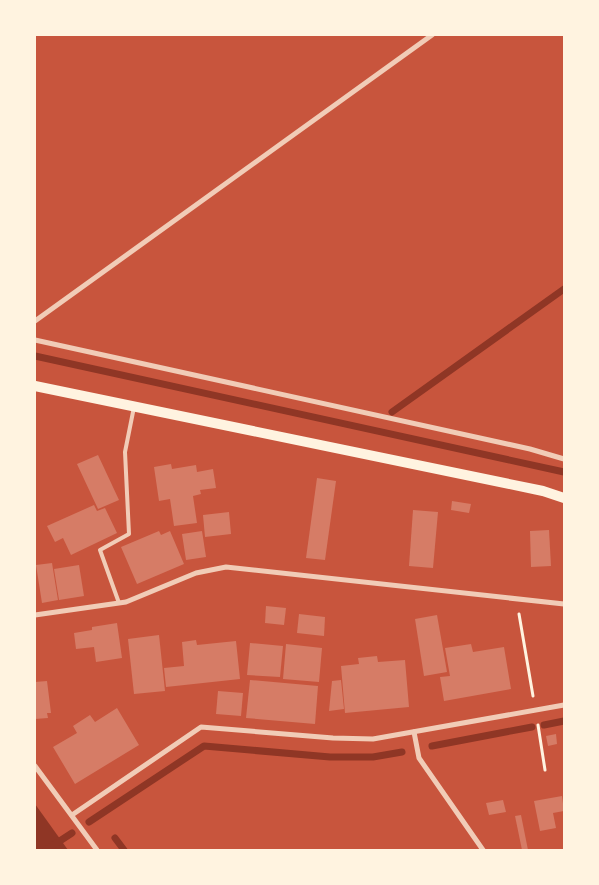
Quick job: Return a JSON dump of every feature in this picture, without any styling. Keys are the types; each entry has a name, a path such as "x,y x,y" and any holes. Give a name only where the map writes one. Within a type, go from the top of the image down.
{"main road":[{"path":"35,386 533,489 564,498"}],"street":[{"path":"35,321 432,35"},
{"path":"35,340 530,449 564,459"},
{"path":"35,615 119,603 196,573 226,567 564,604"},
{"path":"72,815 201,727 333,738 373,739 564,705"},
{"path":"414,732 419,758 484,850"},
{"path":"35,766 97,850"}],"lane":[{"path":"119,603 100,550 129,534 125,452 134,407"}],"path":[{"path":"517,598 545,770"}],"shaded area":[{"path":"35,804 68,850 35,850"}],"building":[{"path":"98,455 119,500 98,509 77,464"},
{"path":"171,464 172,469 196,465 197,472 213,469 216,488 200,490 201,494 193,496 197,523 174,526 170,499 159,501 154,467"},
{"path":"317,478 336,481 325,560 306,558"},
{"path":"452,501 471,504 469,513 451,510"},
{"path":"94,505 97,511 105,508 117,533 71,555 63,538 55,542 47,526"},
{"path":"413,510 438,512 433,568 409,566"},
{"path":"229,512 231,534 205,537 203,515"},
{"path":"549,530 551,566 531,567 530,531"},
{"path":"159,531 161,535 170,531 184,564 137,584 121,547"},
{"path":"202,531 206,557 186,560 182,534"},
{"path":"52,563 58,600 42,603 36,565"},
{"path":"79,565 84,596 59,600 54,569"},
{"path":"266,606 286,608 284,625 265,623"},
{"path":"299,614 325,617 324,636 297,633"},
{"path":"437,615 447,672 424,676 415,619"},
{"path":"117,623 122,658 96,662 94,647 76,649 74,633 92,630 92,627"},
{"path":"159,635 165,691 134,694 128,639"},
{"path":"196,640 197,645 236,641 240,679 166,687 164,668 184,666 182,642"},
{"path":"250,643 283,646 280,677 247,675"},
{"path":"286,644 322,648 319,682 283,679"},
{"path":"471,644 473,652 504,647 511,689 444,701 440,677 450,676 445,648"},
{"path":"377,656 378,662 405,660 409,707 345,713 341,666 359,664 358,658"},
{"path":"250,680 318,686 315,724 246,718"},
{"path":"341,680 344,709 329,711 332,681"},
{"path":"47,681 51,713 47,713 48,718 35,719 35,682"},
{"path":"218,691 243,693 241,716 216,714"},
{"path":"117,708 139,745 75,784 53,747 77,733 73,726 90,715 95,722"},
{"path":"556,734 557,744 548,746 546,736"},
{"path":"562,796 564,811 553,813 556,828 540,831 534,801"},
{"path":"503,800 506,812 489,815 486,803"},
{"path":"521,815 528,850 522,850 515,816"}],"waterway":[{"path":"392,412 564,289"},
{"path":"35,356 564,472"},
{"path":"544,725 564,721"},
{"path":"432,746 532,727"},
{"path":"89,822 204,746 330,757 373,757 402,752"},
{"path":"46,850 72,833"},
{"path":"115,838 124,850"}]}
